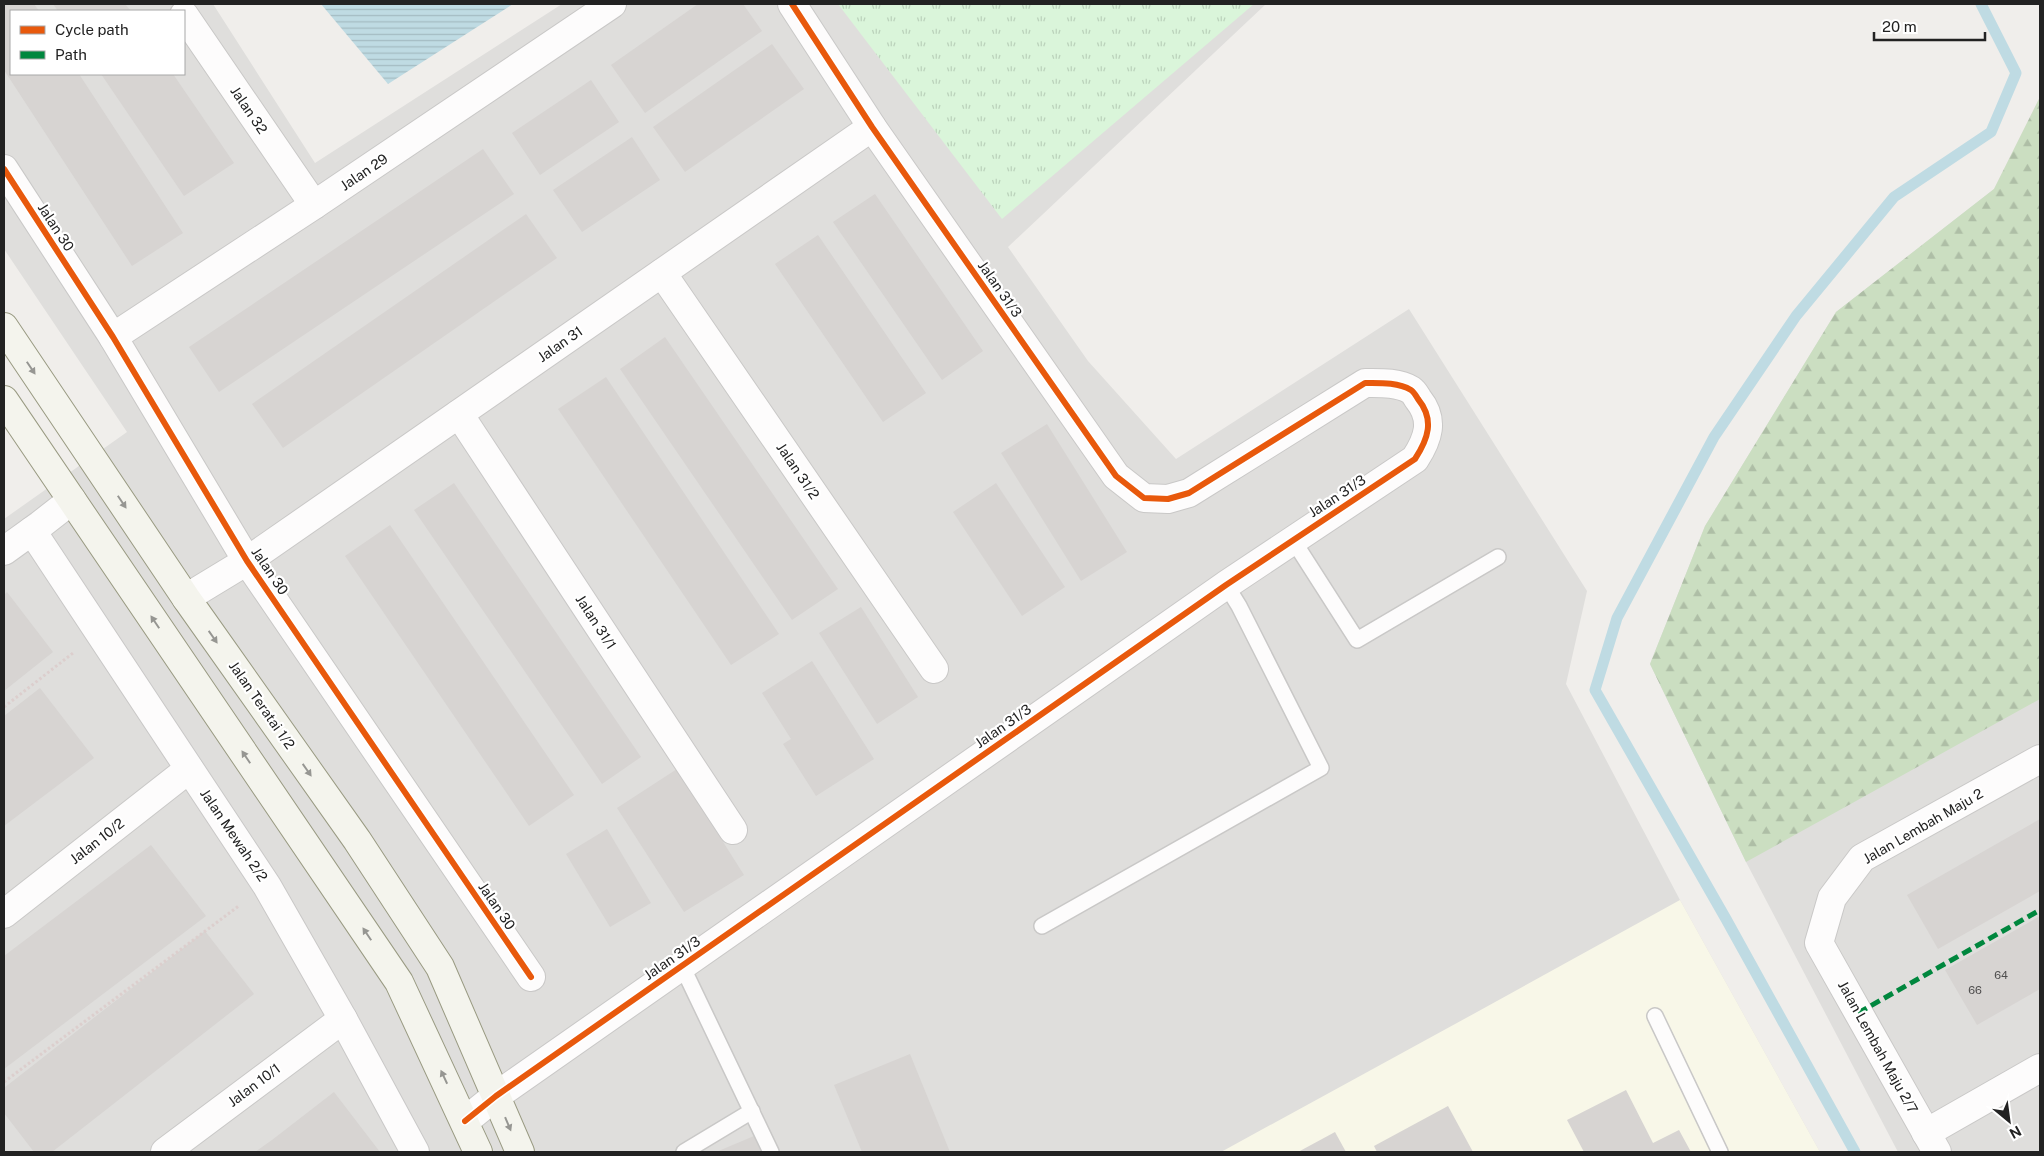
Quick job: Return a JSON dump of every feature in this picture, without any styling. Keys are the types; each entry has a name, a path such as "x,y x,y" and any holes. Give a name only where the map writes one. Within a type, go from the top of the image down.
{"main road":[{"name":"Jalan Teratai 1/2","path":"4,327 186,598 356,840 440,967 520,1152"},
{"path":"4,400 399,982 478,1152"}],"street":[{"name":"Jalan 29","path":"113,337 314,205 612,4"},
{"name":"Jalan 31/3","path":"465,1121 496,1096 1226,585 1415,459 1426,441 1430,426 1425,407 1411,390 1390,383 1365,383 1189,493 1168,499 1144,498 1116,476 872,127 792,4"},
{"name":"Jalan 32","path":"185,16 314,205"},
{"name":"Jalan 31","path":"186,598 248,561 872,127"},
{"name":"Jalan 30","path":"4,169 113,337 248,561 531,977"},
{"name":"Jalan 31/2","path":"662,273 934,668"},
{"name":"Jalan 31/1","path":"459,414 733,830"},
{"path":"4,551 72,500"},
{"name":"Jalan Mewah 2/2","path":"32,531 267,886 344,1019 416,1152"},
{"name":"Jalan Lembah Maju 2","path":"1819,943 1832,898 1862,858 2040,759"},
{"name":"Jalan 10/2","path":"4,914 190,769"},
{"name":"Jalan Lembah Maju 2/7","path":"1819,943 1931,1142"},
{"name":"Jalan 10/1","path":"165,1152 344,1019"},
{"path":"1931,1142 2040,1068"}],"lane":[{"path":"1293,540 1357,640 1498,557"},
{"path":"1042,926 1321,768 1239,606 1226,585"},
{"path":"682,966 771,1152"},
{"path":"1655,1016 1720,1152"},
{"path":"684,1152 752,1111"}],"path":[{"path":"4,707 99,633"},
{"path":"4,1082 267,886"}],"shaded area":[{"path":"4,4 213,4 315,163 562,4 1266,4 1008,247 1088,361 1176,459 1409,309 1587,591 1566,684 1680,900 1820,1152 4,1152 4,519 127,432 4,249"},
{"path":"2040,97 2040,1152 1898,1152 1746,862 1650,664 1705,526 1836,312 1994,189"},
{"path":"1680,900 1820,1152 1221,1152 1477,1012"}],"green space":[{"path":"838,4 1254,4 1002,219"},
{"path":"2040,97 2040,699 1746,862 1650,664 1705,526 1836,312 1994,189"}],"water":[{"path":"321,4 513,4 388,84"}],"building":[{"path":"4,4 34,4 38,10 10,10 10,75 80,75 183,233 132,266 4,70"},
{"path":"53,4 125,4 130,10 57,10"},
{"path":"698,4 743,4 762,31 645,113 611,65"},
{"path":"772,44 804,89 685,172 653,127"},
{"path":"102,75 174,75 234,163 184,196"},
{"path":"591,80 619,122 540,175 512,133"},
{"path":"632,137 660,180 582,232 553,190"},
{"path":"483,149 514,194 219,392 189,347"},
{"path":"875,194 983,351 942,380 833,222"},
{"path":"526,214 557,258 283,448 252,404"},
{"path":"818,235 926,393 883,422 775,264"},
{"path":"665,337 838,589 792,620 620,369"},
{"path":"606,377 779,634 731,665 558,409"},
{"path":"1047,424 1127,552 1081,581 1001,453"},
{"path":"454,483 641,757 602,784 414,510"},
{"path":"996,483 1065,587 1022,616 953,512"},
{"path":"390,525 574,795 529,826 345,556"},
{"path":"7,592 53,652 4,691 4,595"},
{"path":"861,607 918,697 877,724 819,633"},
{"path":"812,661 874,759 816,796 783,744 791,739 762,693"},
{"path":"40,688 94,758 4,826 4,716"},
{"path":"677,769 744,875 684,912 617,808"},
{"path":"2040,819 2040,891 1938,949 1907,895"},
{"path":"607,829 651,903 610,927 566,854"},
{"path":"151,845 206,916 4,1069 4,956"},
{"path":"2040,916 2040,989 1977,1025 1945,970"},
{"path":"205,931 254,994 52,1152 34,1152 4,1113 4,1088"},
{"path":"910,1054 950,1152 862,1152 834,1085"},
{"path":"1626,1090 1653,1143 1679,1130 1691,1152 1584,1152 1567,1120"},
{"path":"334,1092 380,1152 255,1152 272,1140"},
{"path":"1448,1106 1473,1152 1377,1152 1374,1146"},
{"path":"1335,1132 1346,1152 1298,1152"},
{"path":"754,1136 761,1152 716,1152"}],"waterway":[{"path":"1855,1152 1726,919 1595,690 1617,618 1714,437 1796,316 1894,197 1991,132 2016,73 1981,4"}],"marked path":[{"path":"1858,1013 2040,910"}],"cycle path":[{"path":"465,1121 496,1096 1226,585 1415,459 1426,437 1428,429 1427,414 1412,391 1406,387 1394,384 1365,383 1189,493 1168,499 1144,498 1116,476 872,127 792,4"},
{"path":"4,169 113,337 247,561 531,977"}]}
